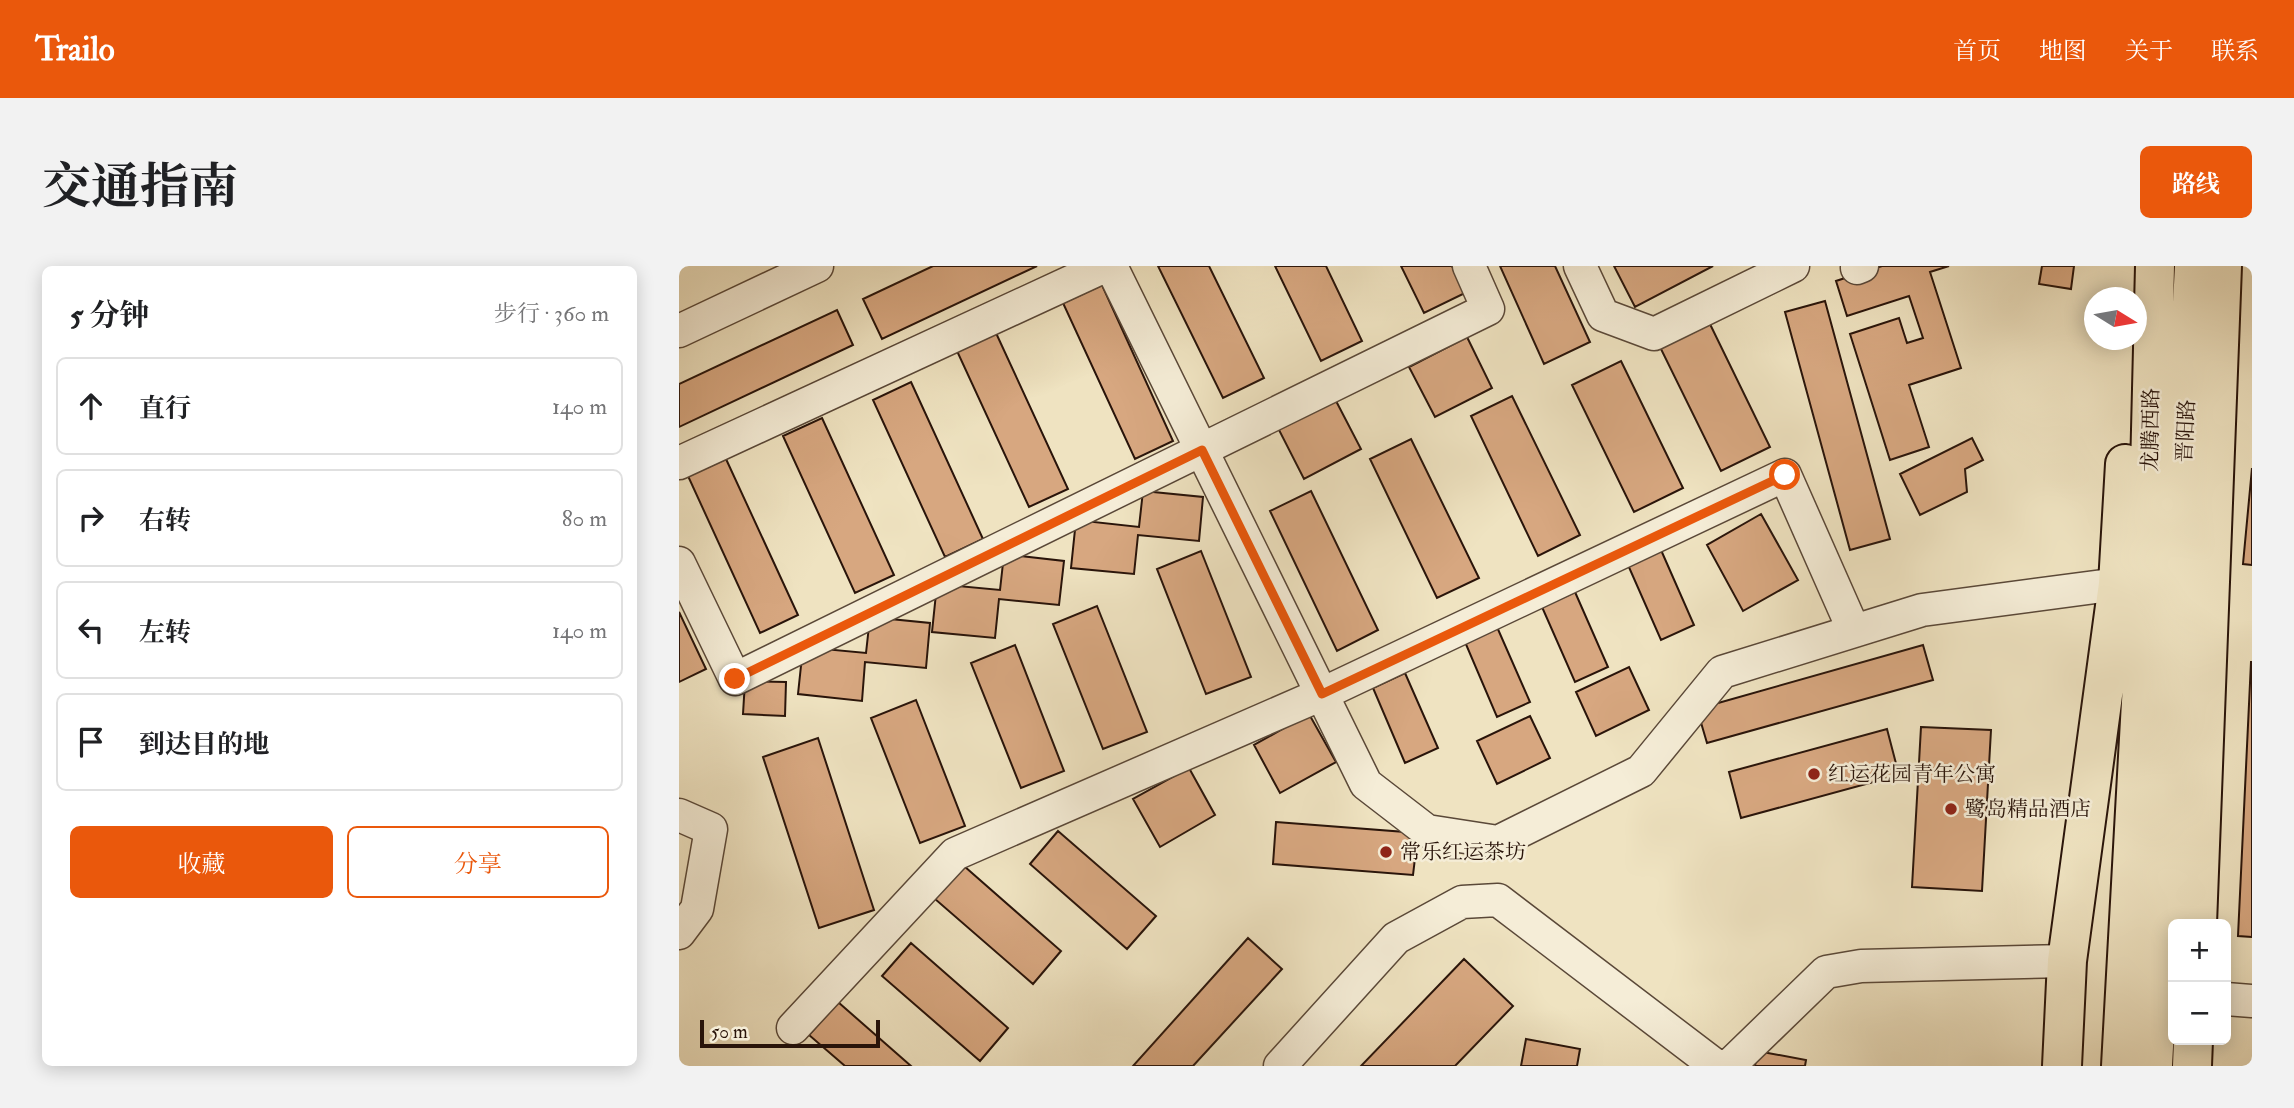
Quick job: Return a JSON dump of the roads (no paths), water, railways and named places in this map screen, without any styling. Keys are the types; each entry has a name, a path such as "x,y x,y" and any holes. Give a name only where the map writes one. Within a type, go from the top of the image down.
{"main road":[{"path":"2136,287 2138,266"},
{"name":"龙腾西路","path":"2147,591 2155,266"},
{"name":"晋阳路","path":"2147,591 2194,266"},
{"path":"2197,919 2222,266"},
{"path":"2134,350 2147,591 2153,1066"},
{"path":"2062,1066 2067,961 2147,591"},
{"path":"2121,1066 2147,591"},
{"path":"2192,1066 2193,1045"}],"street":[{"path":"679,331 817,266"},
{"path":"679,463 1105,266"},
{"path":"1111,266 1366,784 1427,831 1498,842 1641,771 1722,672 1922,610 2147,591"},
{"path":"679,563 735,679 1488,309 1469,266"},
{"path":"1580,266 1603,315 1654,334 1793,266"},
{"path":"793,1028 955,854 1322,694 1785,475 1854,631"},
{"path":"679,815 711,829 697,909 679,933"},
{"path":"1280,1066 1396,938 1462,902 1498,900 1716,1066"},
{"path":"1728,1066 1826,972 1861,966 2067,961"},
{"path":"2231,999 2252,1001"}],"place":[{"name":"红运花园青年公寓","path":"1814,774"},
{"name":"鹭岛精品酒店","path":"1951,809"},
{"name":"常乐红运茶坊","path":"1386,852"}]}
